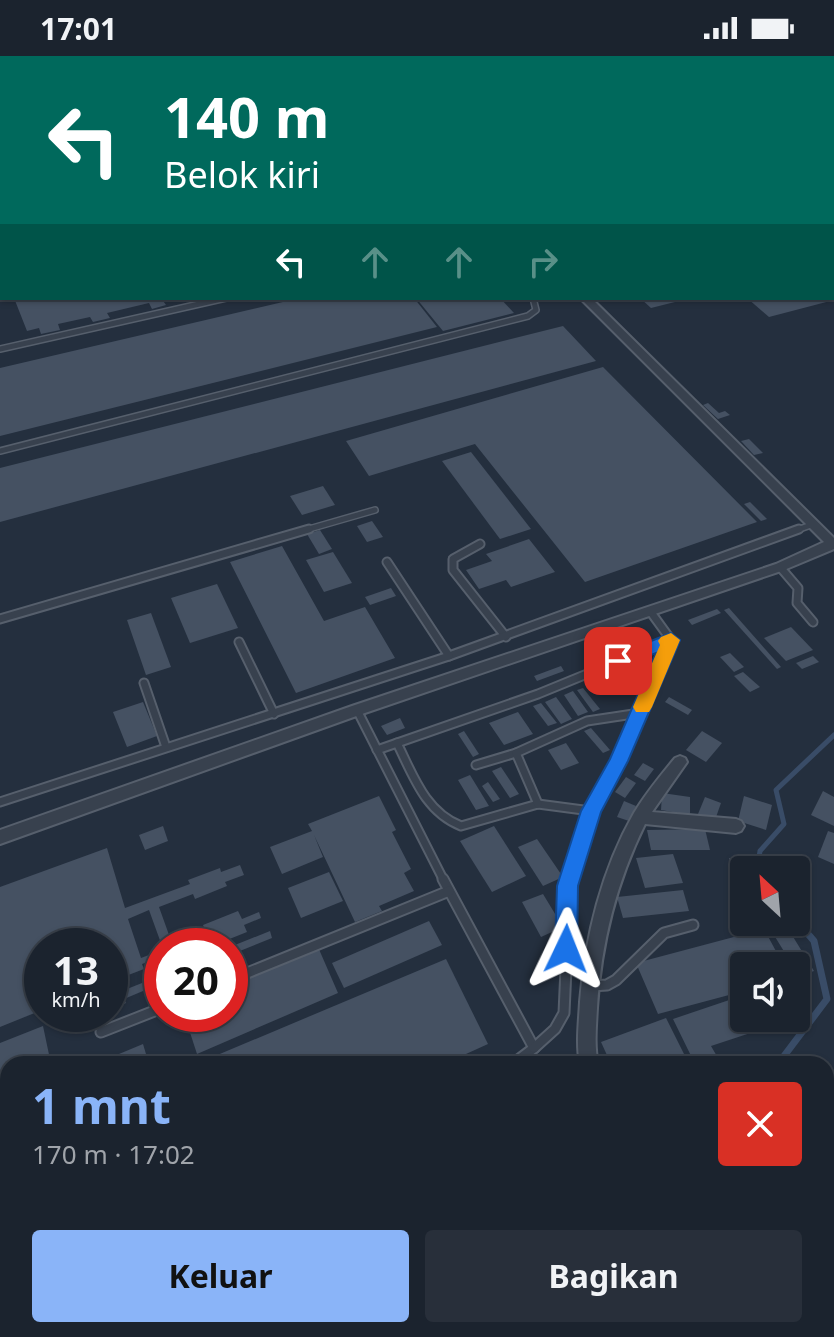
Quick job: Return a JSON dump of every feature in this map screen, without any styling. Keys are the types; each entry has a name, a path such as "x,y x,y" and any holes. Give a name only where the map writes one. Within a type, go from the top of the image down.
{"street":[{"path":"0,837 834,546 587,300"},
{"path":"589,1056 594,947 611,888 640,817 657,788 680,762"},
{"path":"640,817 736,826"}],"lane":[{"path":"0,349 217,300"},
{"path":"0,451 528,316 536,310 534,300"},
{"path":"0,619 375,510"},
{"path":"0,802 506,637 811,525"},
{"path":"480,544 453,559 453,570 506,637"},
{"path":"387,562 449,656"},
{"path":"780,567 798,588 797,603 813,622"},
{"path":"650,611 671,640"},
{"path":"524,1056 555,1029 564,1013 568,886 591,811 619,761 671,640"},
{"path":"377,750 538,694 671,640"},
{"path":"239,642 274,714"},
{"path":"144,683 166,747"},
{"path":"357,710 449,891 534,1048"},
{"path":"476,765 516,753 587,721 640,713"},
{"path":"397,743 434,809 455,825 461,826 538,804 591,811"},
{"path":"516,753 538,804"},
{"path":"248,973 449,891"},
{"path":"590,987 611,983 664,933 693,925"}],"building":[{"path":"15,300 162,300 166,305 152,309 149,303 107,313 110,318 93,322 90,317 58,324 60,330 41,334 39,328 27,331"},
{"path":"291,300 416,300 437,327 0,436 0,368"},
{"path":"418,300 502,300 514,313 443,331"},
{"path":"642,300 683,300 651,308"},
{"path":"749,300 834,300 769,317"},
{"path":"563,326 596,361 0,522 0,468"},
{"path":"603,367 757,522 585,582 475,444 369,476 346,441"},
{"path":"708,403 719,413 725,411 730,415 718,419 703,405"},
{"path":"749,439 763,453 754,455 741,441"},
{"path":"471,452 531,529 500,539 442,461"},
{"path":"323,486 335,505 302,515 290,496"},
{"path":"750,502 767,519 761,521 744,504"},
{"path":"372,521 383,537 367,542 357,526"},
{"path":"320,530 332,549 319,554 307,534"},
{"path":"529,539 555,572 511,587 506,580 479,589 466,570 492,561 486,554"},
{"path":"282,546 324,621 365,607 395,658 296,693 230,562"},
{"path":"333,552 352,583 324,592 306,560"},
{"path":"217,584 238,628 190,643 171,598"},
{"path":"391,588 396,596 370,605 365,597"},
{"path":"729,608 781,667 777,669 724,610"},
{"path":"717,609 721,613 692,625 688,620"},
{"path":"151,613 171,667 146,675 127,620"},
{"path":"791,627 813,650 786,661 764,638"},
{"path":"638,638 642,643 617,652 614,648"},
{"path":"730,653 744,667 734,672 720,657"},
{"path":"813,656 819,662 802,669 796,663"},
{"path":"561,666 564,671 537,681 534,676"},
{"path":"743,672 760,687 750,692 734,676"},
{"path":"583,688 600,709 593,712 577,690"},
{"path":"573,691 588,712 578,716 564,695"},
{"path":"556,697 572,719 561,724 545,702"},
{"path":"669,697 692,710 688,715 665,702"},
{"path":"143,702 157,736 127,747 113,712"},
{"path":"541,703 557,723 548,726 533,706"},
{"path":"518,712 533,734 504,745 489,723"},
{"path":"400,718 405,728 387,735 381,726"},
{"path":"591,728 610,750 603,753 584,731"},
{"path":"464,731 479,754 473,757 458,734"},
{"path":"702,731 722,743 706,762 686,750"},
{"path":"566,743 579,763 561,770 548,750"},
{"path":"643,763 654,769 645,781 634,775"},
{"path":"501,767 519,794 510,798 492,771"},
{"path":"470,775 489,806 476,810 458,780"},
{"path":"626,777 636,783 625,798 615,792"},
{"path":"488,782 500,799 493,802 482,786"},
{"path":"823,791 834,797 834,826 811,815"},
{"path":"662,793 690,797 690,815 661,810"},
{"path":"379,796 396,830 392,832 411,869 404,873 414,891 379,906 382,911 355,922 314,835 323,857 282,874 270,847 312,831 308,824"},
{"path":"744,796 772,805 766,830 738,821"},
{"path":"705,797 721,803 715,820 698,814"},
{"path":"624,801 636,806 629,821 617,817"},
{"path":"163,826 168,841 145,850 139,835"},
{"path":"494,826 526,876 492,892 460,841"},
{"path":"705,829 710,850 651,850 647,830"},
{"path":"828,831 834,833 834,864 818,857"},
{"path":"537,839 563,877 543,886 518,847"},
{"path":"107,848 125,908 190,884 188,880 220,868 221,872 240,865 244,875 225,882 227,886 195,899 193,894 159,907 167,928 156,928 149,910 128,919 141,958 144,957 144,969 128,975 128,928 24,928 24,1017 0,1027 0,887"},
{"path":"673,854 683,883 645,888 636,858"},
{"path":"329,872 343,901 301,918 288,888"},
{"path":"683,890 689,911 623,918 617,897"},
{"path":"543,894 563,927 541,937 522,902"},
{"path":"238,911 242,919 259,912 261,918 244,925 245,928 204,928 203,925"},
{"path":"429,921 442,945 344,988 332,963"},
{"path":"270,931 272,938 248,948 248,940"},
{"path":"738,936 768,936 776,952 730,952 730,995 658,1014 636,963"},
{"path":"775,936 793,936 802,952 784,952"},
{"path":"318,947 338,993 248,1032 248,976"},
{"path":"446,959 488,1044 462,1056 215,1056"},
{"path":"144,982 144,991 128,997 128,989"},
{"path":"730,1000 730,1032 754,1032 711,1046 717,1056 691,1056 673,1019"},
{"path":"666,1018 685,1056 607,1056 601,1042"},
{"path":"28,1032 44,1032 49,1056 0,1056 0,1043"},
{"path":"190,1032 248,1032 197,1054"},
{"path":"143,1044 147,1056 114,1056"}],"waterway":[{"path":"759,856 760,851 784,824 776,790 834,735"},
{"path":"784,1056 827,999 814,941 810,936"}],"slow traffic":[{"path":"643,707 671,640 667,641"}],"route":[{"path":"566,949 568,886 591,811 619,761 671,640 618,661"}]}
